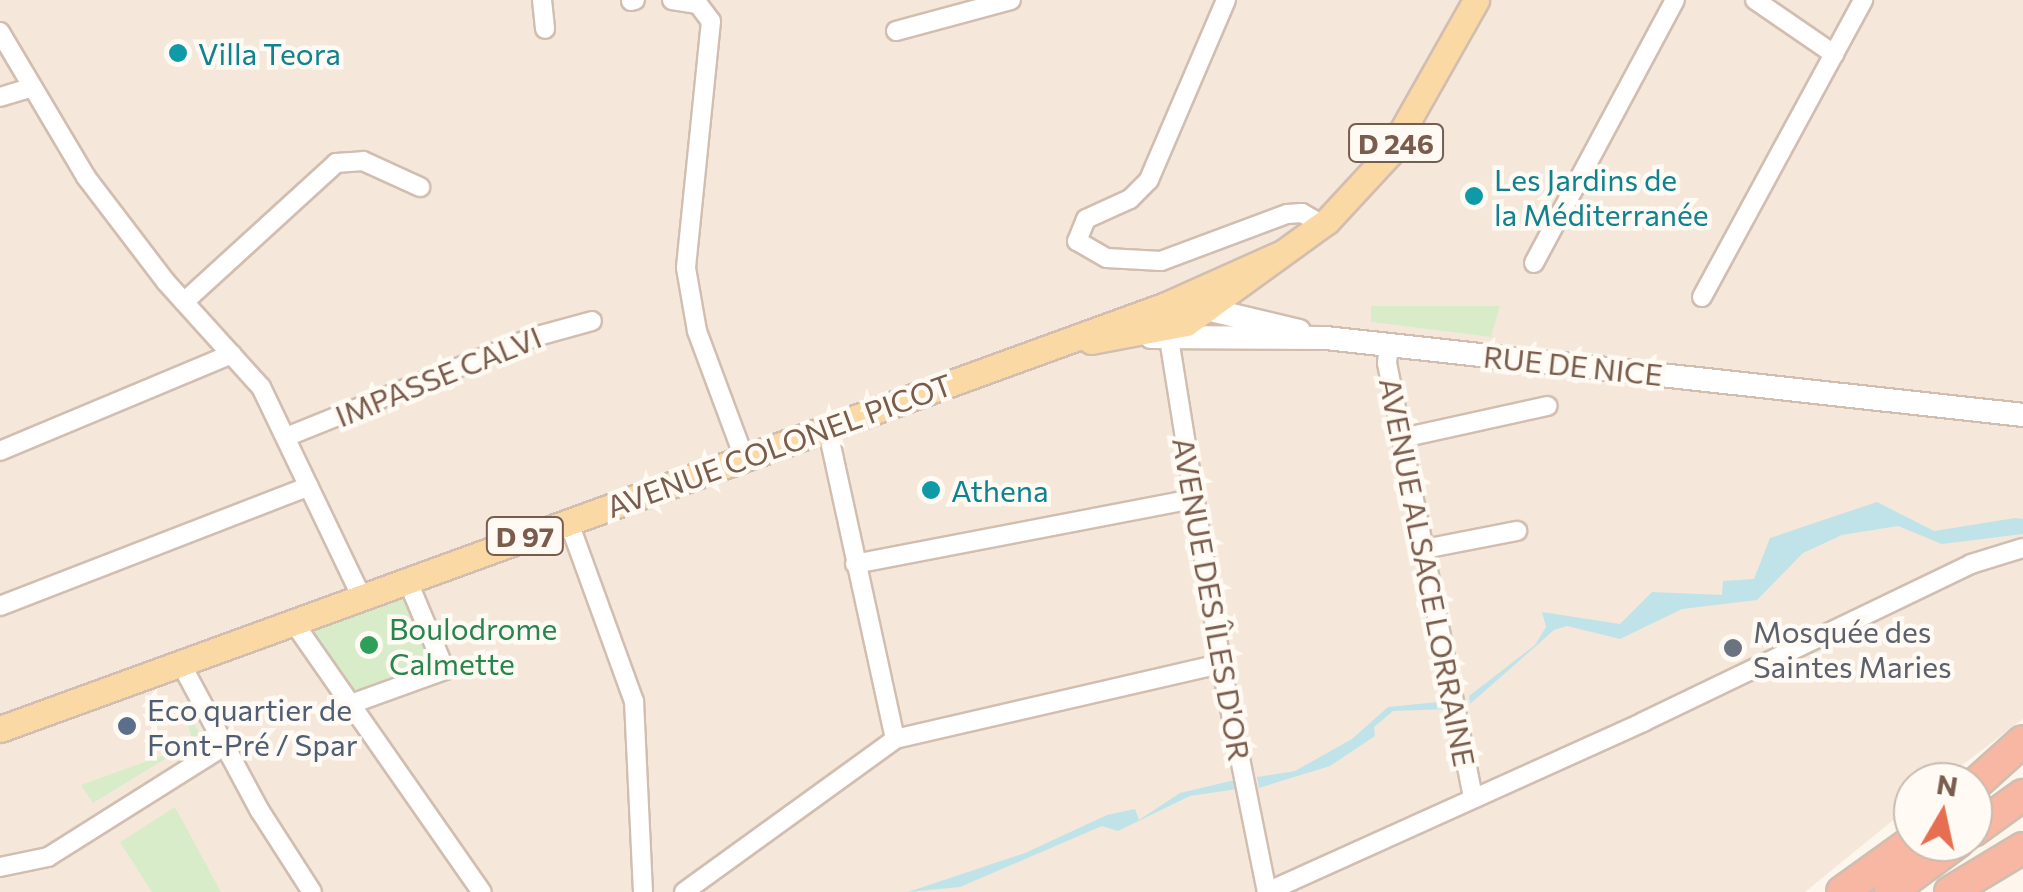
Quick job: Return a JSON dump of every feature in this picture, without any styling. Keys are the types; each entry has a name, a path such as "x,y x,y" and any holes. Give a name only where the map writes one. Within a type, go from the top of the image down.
{"highway":[{"path":"1993,768 2023,741"},
{"path":"1993,783 2023,761"},
{"path":"1993,817 2023,796"},
{"path":"1950,892 2023,848"},
{"path":"1842,892 1893,855"},
{"path":"1890,892 1931,862"}],"main road":[{"name":"AVENUE COLONEL PICOT","path":"0,729 1051,347 1167,324 1321,224 1388,154 1476,0"},
{"name":"AVENUE COLONEL PICOT","path":"1051,347 1121,338 1213,308 1278,255"}],"street":[{"path":"542,0 545,29"},
{"path":"672,0 698,4 711,21 686,268 697,330 745,460"},
{"path":"896,31 1010,0"},
{"path":"1226,0 1149,180 1130,199 1086,219 1077,241 1094,255 1152,262 1287,214 1302,213 1321,224"},
{"path":"1534,263 1675,0"},
{"path":"1755,0 1834,54"},
{"path":"1702,297 1863,0"},
{"path":"0,32 86,177 184,302 260,387 361,596"},
{"path":"0,97 32,86"},
{"path":"184,302 336,163 363,160 420,187"},
{"path":"1248,281 1252,309 1262,321"},
{"name":"D 97","path":"1213,308 1326,338"},
{"name":"IMPASSE CALVI","path":"286,437 534,337 592,322"},
{"name":"RUE DE NICE","path":"1167,324 1389,344 2023,415"},
{"name":"AVENUE DES ÎLES D'OR","path":"1167,324 1221,664 1267,892"},
{"name":"AVENUE ALSACE LORRAINE","path":"1389,344 1402,438 1473,799"},
{"path":"0,451 232,354"},
{"path":"1402,438 1548,406"},
{"path":"827,427 895,739"},
{"path":"0,606 309,486"},
{"path":"854,564 1194,498"},
{"path":"568,520 634,701 644,892"},
{"path":"1424,549 1517,531"},
{"path":"1267,892 1971,564 2023,548"},
{"path":"351,704 445,670 407,578"},
{"path":"294,622 482,892"},
{"path":"180,662 224,746 312,892"},
{"path":"684,892 895,739 1221,664"},
{"path":"0,867 48,857 224,746"}],"shaded area":[{"path":"0,0 2023,0 2023,719 1966,762 1893,762 1893,820 1805,892 0,892"}],"green space":[{"path":"1371,306 1500,306 1491,337 1371,322"},
{"path":"406,589 440,669 352,700 304,625"},
{"path":"180,702 208,746 201,755 194,749 165,759 93,803 81,785 194,744"},
{"path":"175,807 221,892 152,892 120,842"}],"water":[{"path":"1877,502 1934,531 2015,518 2023,519 2023,534 1942,544 1898,526 1842,535 1803,553 1757,600 1682,609 1620,639 1567,626 1554,630 1470,704 1469,696 1535,645 1546,627 1542,612 1620,624 1652,592 1722,595 1723,581 1754,579 1770,538"},
{"path":"1448,701 1450,709 1393,711 1374,727 1375,736 1330,766 1259,788 1257,777 1295,771 1352,739 1388,707"},
{"path":"1235,780 1237,789 1190,796 1118,831 1102,826 960,887 908,892 1025,853 1107,815 1135,809 1139,820 1180,793"}],"place":[{"name":"Villa Teora","path":"178,53"},
{"name":"Les Jardins de la Méditerranée","path":"1474,196"},
{"name":"Athena","path":"931,490"},
{"name":"Boulodrome Calmette","path":"369,645"},
{"name":"Mosquée des Saintes Maries","path":"1733,648"},
{"name":"Eco quartier de Font-Pré / Spar","path":"127,726"}]}
